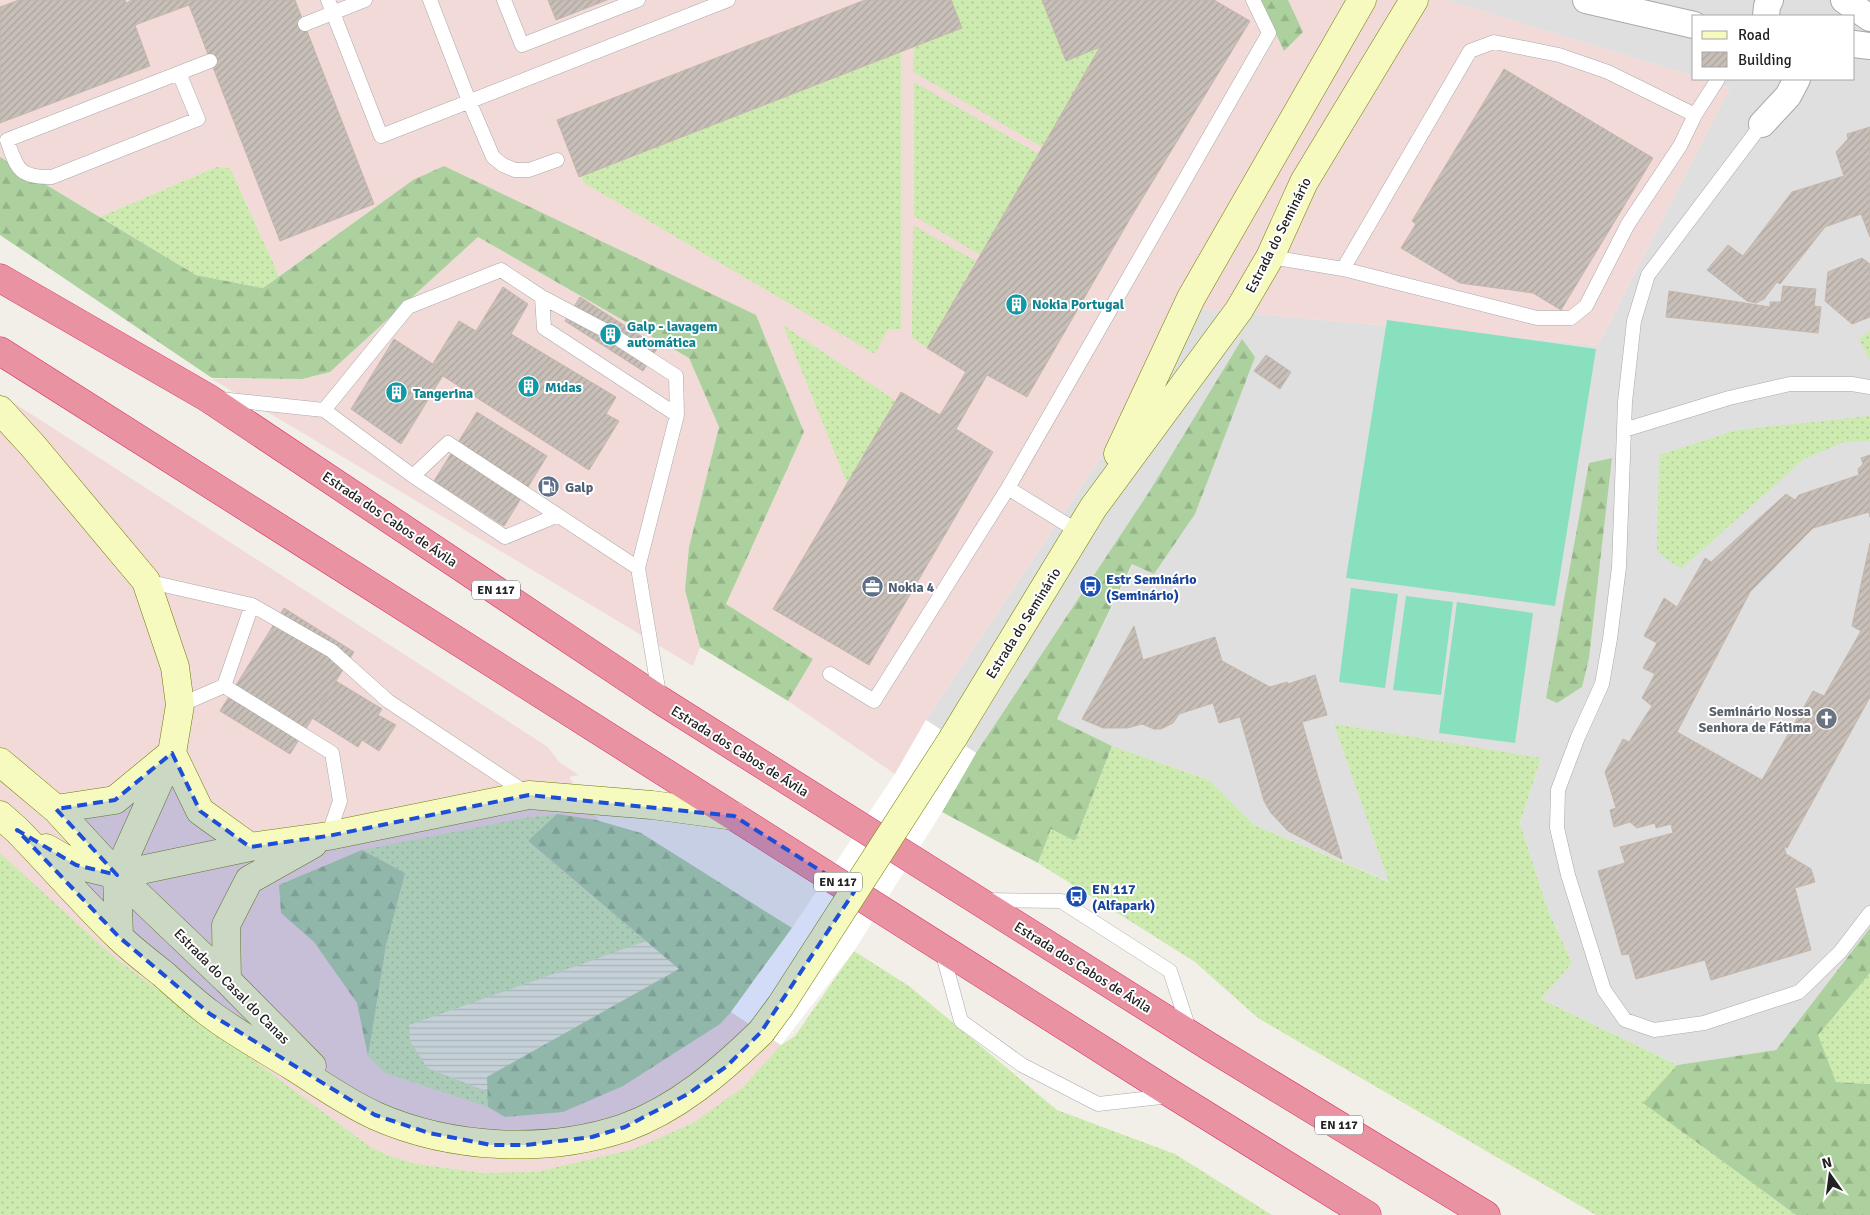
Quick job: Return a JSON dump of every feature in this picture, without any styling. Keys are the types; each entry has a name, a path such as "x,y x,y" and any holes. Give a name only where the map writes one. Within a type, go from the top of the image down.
{"highway":[{"name":"Estrada dos Cabos de Ávila","path":"4,280 208,398 660,700 1191,1035 1486,1215"},
{"name":"EN 117","path":"0,351 1175,1096 1367,1215"}],"street":[{"name":"Estrada do Seminário","path":"953,738 1093,508 1191,298 1362,0"},
{"name":"Estrada do Seminário","path":"1093,508 1240,310 1270,257 1304,182 1414,0"},
{"path":"1586,0 1692,24"},
{"path":"1766,15 1770,0"},
{"path":"1843,0 1845,15"},
{"path":"1843,0 1870,18"},
{"path":"1855,44 1870,46"},
{"path":"1762,124 1788,96 1797,80"},
{"path":"0,410 33,446 146,581 176,667 180,705 172,753 117,875 119,938"},
{"name":"Estrada do Casal do Canas","path":"8,822 119,938 210,1014 345,1099 397,1124 462,1141 491,1145 526,1145 592,1136 625,1127 654,1114 688,1094 727,1066 761,1032 781,1005 953,738"},
{"path":"56,809 115,800 172,753"},
{"path":"172,753 200,812 250,847"},
{"name":"Estrada do Casal do Canas","path":"0,762 56,809 117,875 227,980 345,1099"},
{"path":"117,875 250,847 328,836 529,795 652,805 734,816"},
{"name":"Estrada do Casal do Canas","path":"8,822 76,866 117,875"},
{"path":"227,980 226,925 250,880 328,836"}],"lane":[{"path":"305,24 330,6 365,0"},
{"path":"430,0 493,157 515,170 529,170 557,160"},
{"path":"504,0 522,45 638,0"},
{"path":"330,6 381,136 728,0"},
{"path":"830,674 874,701 1008,488 1269,34 1253,0"},
{"path":"1343,269 1470,51 1494,42 1559,55 1608,72 1695,115"},
{"path":"179,73 198,119 52,177 33,177 17,167 8,140 179,73 210,61"},
{"path":"1270,257 1343,269 1537,318 1571,318 1586,306 1628,224 1680,146 1695,115 1717,80"},
{"path":"1762,124 1648,275 1634,321 1624,402 1619,567 1610,639 1602,684 1558,790 1558,828 1564,856 1604,990 1625,1020 1654,1030 1704,1024 1799,992 1840,952 1870,913"},
{"path":"324,410 408,307 501,270 542,297 608,332 676,376 677,416 638,568 660,700"},
{"path":"542,297 544,328 677,416"},
{"path":"1624,430 1729,398 1790,384 1852,384 1870,387"},
{"path":"208,398 324,410 413,476 505,536 556,516"},
{"path":"413,476 448,443 556,516 638,568"},
{"path":"1008,488 1079,532"},
{"path":"146,581 252,605 332,651 388,701 529,795"},
{"path":"180,705 224,686 252,605"},
{"path":"224,686 332,753 340,801 328,836"},
{"path":"976,899 1061,901 1170,971 1191,1035"},
{"path":"942,947 961,1021 1022,1065 1098,1104 1175,1096"}],"highlighted area":[{"path":"172,753 200,811 250,847 328,836 529,795 734,816 854,892 761,1032 727,1066 688,1094 625,1127 592,1137 526,1145 491,1145 429,1133 375,1115 210,1014 119,937 17,830 76,865 117,875 56,809 115,800"}],"shaded area":[{"path":"0,0 1446,0 1692,75 1692,80 1704,80 1730,88 1598,345 1200,309 926,720 895,774 788,701 813,659 726,604 804,432 756,315 413,180 279,276 230,168 216,167 100,217 0,158"},
{"path":"1446,0 1870,0 1870,928 1776,1050 1677,1065 1541,999 1572,963 1548,910 1520,823 1541,758 1390,882 1254,825 1209,780 1112,746 1057,719 1243,339 1149,492 976,753 926,720 1200,309 1598,345 1730,88 1704,80 1855,80 1855,15 1692,15 1692,75"},
{"name":"Galp","path":"478,237 689,358 719,427 689,547 686,590 700,647 693,666 212,379 302,379 330,372"},
{"path":"0,394 548,747 559,762 579,775 569,777 731,1012 781,1045 1074,1215 0,1215"}],"green space":[{"path":"951,0 1042,0 1066,61 1100,47 1042,147 913,72 914,46"},
{"path":"1260,0 1288,0 1303,32 1284,51"},
{"path":"901,52 901,329 888,329 875,354 584,183 582,176"},
{"path":"914,82 1039,154 980,255 914,216"},
{"path":"0,157 196,275 263,288 413,180 444,166 756,315 804,432 726,604 813,659 788,701 700,647 685,590 689,547 719,427 689,358 478,237 330,372 302,379 212,378 0,235"},
{"path":"216,167 230,168 279,276 263,288 196,275 100,217"},
{"path":"913,225 976,261 927,348 912,337"},
{"path":"1387,320 1596,349 1555,606 1346,578"},
{"path":"783,325 896,401 847,483"},
{"path":"1870,331 1870,360 1859,339"},
{"path":"1242,339 1255,357 1195,514 1154,574 1132,564 1057,719 1112,746 1075,841 1051,829 1038,863 942,812 976,753 1149,492"},
{"path":"1870,416 1870,441 1844,442 1804,459 1681,569 1657,552 1659,455 1737,430"},
{"path":"1612,458 1589,658 1582,687 1557,703 1546,698 1589,463"},
{"path":"1351,588 1398,594 1385,688 1339,682"},
{"path":"1406,596 1453,602 1441,695 1393,690"},
{"path":"1457,602 1533,613 1515,743 1439,733"},
{"path":"1334,724 1541,758 1520,823 1548,910 1572,963 1541,999 1677,1065 1644,1103 1796,1215 1596,1215 1258,1018 1195,962 1038,863 1051,829 1075,841 1112,746 1209,780 1254,825 1389,882"},
{"path":"557,814 528,842 646,941 409,1025 410,1041 427,1068 488,1092 488,1107 385,1073 368,1056 386,945 405,873 362,850 524,818"},
{"path":"557,814 596,820 641,833 792,928 731,1012 720,1024 623,1086 563,1112 505,1117 488,1107 487,1077 679,969 528,841"},
{"path":"362,850 405,873 386,945 368,1056 357,1003 314,942 281,913 279,885"},
{"path":"0,853 115,958 372,1148 416,1164 483,1173 536,1172 634,1149 693,1123 742,1088 781,1045 795,1036 854,951 909,986 1057,1110 1175,1154 1272,1215 0,1215"},
{"path":"1870,928 1870,973 1818,1035 1836,1082 1870,1084 1870,1215 1796,1215 1643,1103 1677,1065 1776,1050"},
{"path":"646,941 679,969 488,1077 488,1092 427,1068 410,1041 409,1025"},
{"path":"1870,973 1870,1084 1836,1082 1817,1035"}],"pier":[{"path":"926,720 976,753 942,812 854,951 781,1045 731,1012 792,928 895,774"}],"building":[{"path":"19,0 125,0 126,3 132,0 295,0 374,204 280,241 189,5 135,25 150,66 0,123 0,7"},
{"path":"548,0 607,0 556,20"},
{"path":"865,0 951,0 962,28 579,177 557,120"},
{"name":"Nokia Portugal","path":"1042,0 1214,0 1250,21 1131,217 1027,397 987,375 956,429 993,452 869,665 773,609 901,392 940,415 966,372 927,348 1100,47 1066,61"},
{"path":"1504,69 1653,158 1561,310 1533,293 1460,283 1401,248 1416,224 1412,221"},
{"path":"1870,127 1870,237 1861,214 1825,227 1780,284 1777,282 1764,299 1756,303 1747,301 1707,270 1728,245 1743,256 1792,192 1844,176 1836,152 1848,139 1847,134"},
{"path":"1862,258 1870,264 1870,317 1852,324 1825,301 1828,272"},
{"path":"1783,286 1816,289 1814,306 1821,307 1818,333 1666,317 1669,291 1770,307 1770,302 1781,302"},
{"name":"Midas","path":"503,287 528,304 511,334 616,397 606,414 619,421 589,470 443,376 445,372 432,365 459,321 476,331"},
{"name":"Galp - lavagem automática","path":"580,297 658,347 643,371 565,321"},
{"name":"Tangerina","path":"394,339 445,372 401,444 351,409"},
{"path":"1266,355 1291,372 1280,389 1254,371"},
{"path":"477,412 547,456 504,526 434,481"},
{"name":"Seminário Nossa Senhora de Fátima","path":"1870,455 1870,517 1869,512 1813,528 1750,592 1677,732 1762,780 1813,691 1824,696 1861,631 1852,626 1870,543 1870,697 1787,848 1784,846 1786,854 1811,869 1815,882 1795,888 1811,950 1711,980 1705,960 1636,979 1629,954 1622,955 1598,871 1625,863 1620,847 1673,833 1671,824 1656,828 1655,823 1637,828 1630,822 1614,827 1610,810 1616,808 1605,772 1623,739 1629,742 1652,706 1642,698 1655,674 1643,668 1657,643 1644,636 1664,598 1677,607 1705,558 1711,562 1786,494 1795,500 1799,495 1859,475 1858,469 1863,464 1861,458"},
{"path":"284,608 354,652 290,754 220,711"},
{"path":"1134,626 1143,660 1215,637 1222,661 1270,687 1287,682 1288,684 1315,675 1327,715 1302,722 1342,859 1288,831 1271,813 1264,801 1240,717 1219,723 1213,703 1179,714 1173,723 1161,729 1154,729 1142,724 1127,728 1103,728 1082,719"},
{"path":"336,681 382,709 378,715 396,725 379,751 362,740 358,747 312,718"}],"place":[{"name":"Nokia Portugal","path":"1016,304"},
{"name":"Galp - lavagem automática","path":"611,334"},
{"name":"Midas","path":"529,387"},
{"name":"Tangerina","path":"397,393"},
{"name":"Galp","path":"549,487"},
{"name":"Nokia 4","path":"872,587"},
{"name":"Estr Seminário (Seminário)","path":"1090,587"},
{"name":"Seminário Nossa Senhora de Fátima","path":"1827,719"},
{"name":"EN 117 (Alfapark)","path":"1076,897"}]}
